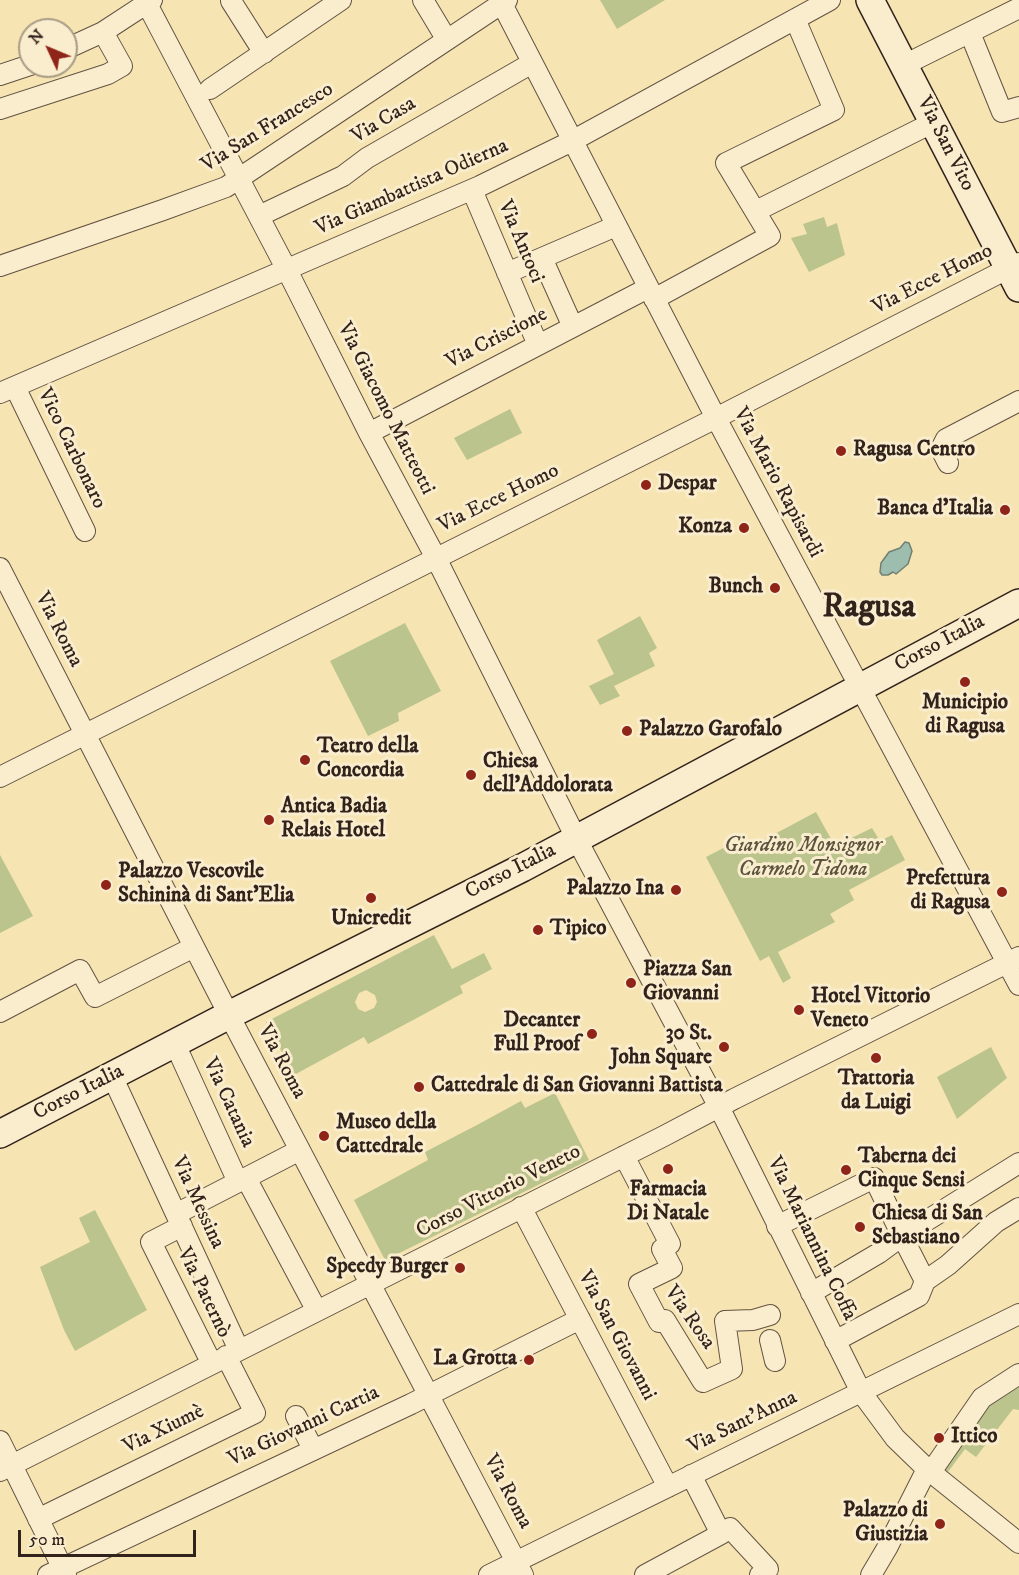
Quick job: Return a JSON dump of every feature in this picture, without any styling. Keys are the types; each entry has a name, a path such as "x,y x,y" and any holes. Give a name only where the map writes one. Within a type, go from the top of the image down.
{"street":[{"path":"232,0 264,53"},
{"path":"210,89 341,0"},
{"path":"423,0 447,40"},
{"name":"Via Giambattista Odierna","path":"7,390 472,190 572,141 830,0"},
{"name":"Via San Vito","path":"870,0 1016,273"},
{"name":"Via San Francesco","path":"0,266 226,187 503,1"},
{"name":"Via Mario Rapisardi","path":"503,1 532,63 651,294 858,687 1013,960 1019,985"},
{"path":"78,43 103,32 150,2"},
{"name":"Via Giacomo Matteotti","path":"150,2 369,433 436,558 576,838"},
{"path":"904,65 1019,8"},
{"path":"795,19 834,110 726,163 756,211 934,123"},
{"path":"0,109 108,74 122,66 103,32"},
{"path":"970,33 1002,112 1019,108"},
{"name":"Via Casa","path":"259,216 343,176 367,158 532,63"},
{"path":"0,75 18,69"},
{"name":"Via Antoci","path":"472,190 538,345"},
{"name":"Via Criscione","path":"369,433 573,327 651,294 770,236 756,211"},
{"path":"507,273 616,226"},
{"path":"542,258 573,327"},
{"name":"Via Ecce Homo","path":"2,772 85,734 716,418 1016,273"},
{"name":"Vico Carbonaro","path":"7,390 84,531"},
{"path":"948,463 941,448 946,439 1019,401"},
{"name":"Via Roma","path":"0,568 229,1015 292,1154 370,1284 520,1568"},
{"name":"Corso Italia","path":"0,1134 576,838 1019,603"},
{"name":"Via Mariannina Coffa","path":"576,838 719,1107 861,1392 895,1438 929,1471 1019,1543"},
{"path":"0,1012 81,970 95,997 194,947"},
{"name":"Corso Vittorio Veneto","path":"6,1468 1013,960"},
{"name":"Via Catania","path":"175,1044 242,1180 317,1311"},
{"name":"Via Messina","path":"112,1076 179,1220 226,1357"},
{"name":"Via Paternò","path":"226,1357 151,1242 179,1220 242,1180 292,1154"},
{"name":"Via Rosa","path":"624,1156 670,1244 662,1249 672,1268 639,1284 658,1322 665,1320 703,1382 732,1369 725,1322 753,1320 767,1324 775,1361"},
{"path":"811,1293 879,1253 902,1236 1019,1163"},
{"path":"777,1226 874,1178 925,1281"},
{"name":"Via San Giovanni","path":"521,1207 668,1487"},
{"path":"835,1341 919,1296 925,1281 948,1265 996,1222 1019,1208"},
{"name":"Via Sant'Anna","path":"489,1575 520,1568 668,1487 1019,1314"},
{"name":"Via Giovanni Cartia","path":"59,1573 580,1319"},
{"name":"Via Xiumè","path":"38,1519 255,1413 226,1357"},
{"path":"871,1575 929,1471 982,1398 1019,1374"},
{"path":"296,1416 313,1449"},
{"path":"0,1442 6,1468 38,1519 59,1573"},
{"path":"692,1475 721,1534"},
{"path":"645,1575 729,1528 768,1569 760,1575"}],"green space":[{"path":"600,0 665,0 617,29"},
{"path":"824,217 827,227 837,223 845,255 809,272 791,238 807,234 803,224"},
{"path":"510,409 522,433 467,460 454,438"},
{"path":"640,616 657,648 649,653 655,666 614,686 620,696 600,705 589,686 614,674 597,640"},
{"path":"405,623 441,691 398,713 399,721 368,736 330,661"},
{"name":"Giardino Monsignor Carmelo Tidona","path":"816,812 835,846 872,828 880,841 892,835 905,860 849,890 854,900 830,914 835,922 778,952 791,978 783,983 769,956 760,961 706,857 735,842 741,852"},
{"path":"0,855 33,916 0,933"},
{"path":"434,935 452,969 484,953 492,969 460,986 463,993 415,1019 368,1044 364,1037 294,1075 266,1022","holes":["366,990 375,995 377,1002 374,1008 365,1012 358,1009 355,1002 359,993"]},
{"path":"991,1047 1007,1078 957,1119 937,1077"},
{"path":"555,1093 589,1160 385,1260 354,1200 428,1160 425,1152 521,1101 525,1108"},
{"path":"95,1210 147,1310 75,1351 64,1330 40,1267 90,1242 79,1218"},
{"path":"1019,1382 1019,1410 1013,1409 976,1457 965,1449 948,1472 941,1470 988,1401"}],"shaded area":[{"path":"905,542 909,543 912,551 908,564 896,574 893,572 882,575 881,563 889,552 900,548"}],"place":[{"name":"Ragusa Centro","path":"841,451"},
{"name":"Despar","path":"646,485"},
{"name":"Banca d'Italia","path":"1005,510"},
{"name":"Konza","path":"744,528"},
{"name":"Bunch","path":"775,588"},
{"name":"Municipio di Ragusa","path":"965,682"},
{"name":"Palazzo Garofalo","path":"627,731"},
{"name":"Teatro della Concordia","path":"305,760"},
{"name":"Chiesa dell'Addolorata","path":"471,775"},
{"name":"Antica Badia Relais Hotel","path":"269,820"},
{"name":"Palazzo Vescovile Schininà di Sant'Elia","path":"106,885"},
{"name":"Palazzo Ina","path":"676,890"},
{"name":"Prefettura di Ragusa","path":"1002,892"},
{"name":"Unicredit","path":"371,898"},
{"name":"Tipico","path":"538,930"},
{"name":"Piazza San Giovanni","path":"631,983"},
{"name":"Hotel Vittorio Veneto","path":"799,1010"},
{"name":"Decanter Full Proof","path":"592,1034"},
{"name":"30 St. John Square","path":"724,1047"},
{"name":"Trattoria da Luigi","path":"876,1058"},
{"name":"Cattedrale di San Giovanni Battista","path":"419,1087"},
{"name":"Museo della Cattedrale","path":"324,1136"},
{"name":"Farmacia Di Natale","path":"668,1169"},
{"name":"Taberna dei Cinque Sensi","path":"846,1170"},
{"name":"Chiesa di San Sebastiano","path":"860,1227"},
{"name":"Speedy Burger","path":"460,1268"},
{"name":"La Grotta","path":"529,1360"},
{"name":"Ittico","path":"939,1438"},
{"name":"Palazzo di Giustizia","path":"940,1524"}],"district":[{"name":"Ragusa","path":"869,609"}]}
